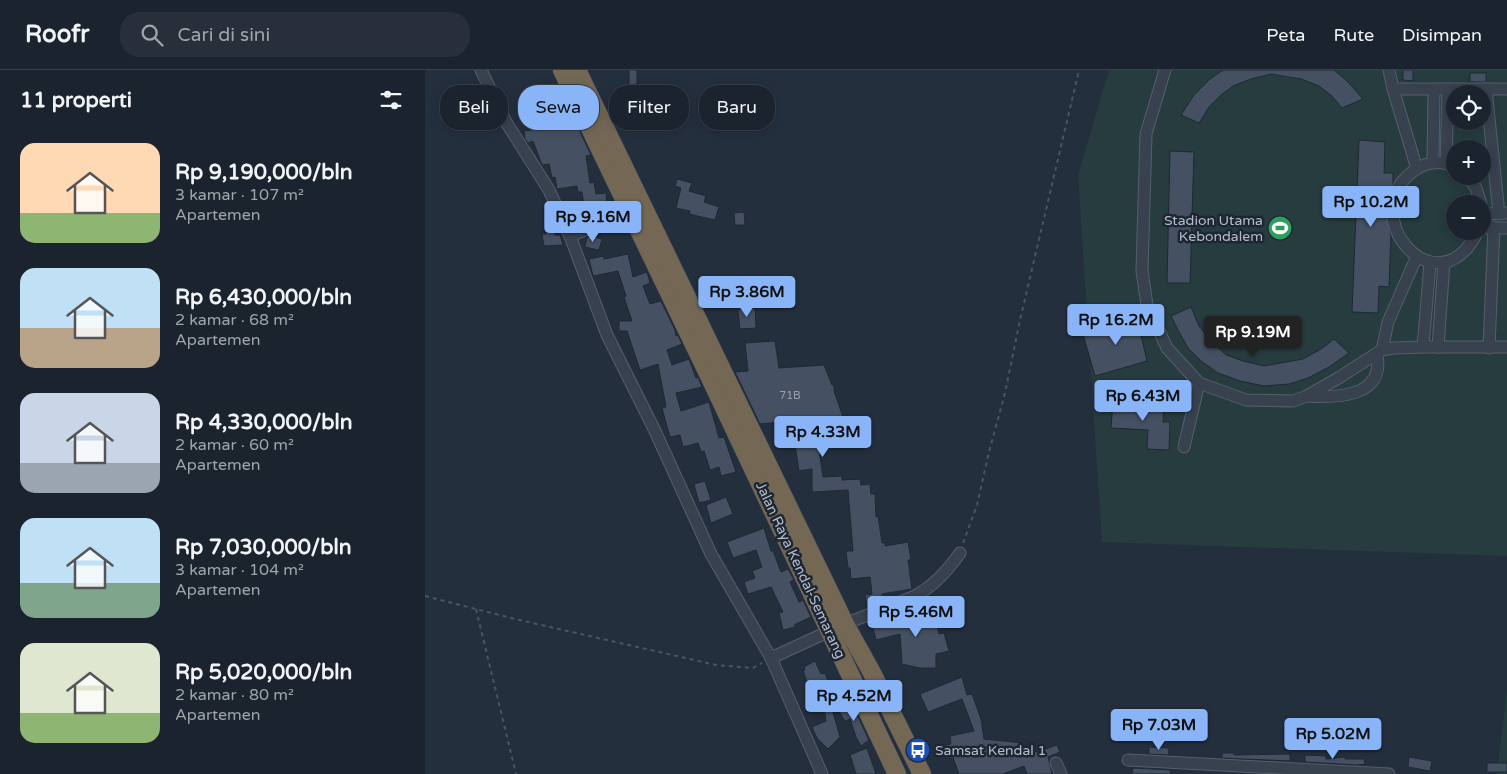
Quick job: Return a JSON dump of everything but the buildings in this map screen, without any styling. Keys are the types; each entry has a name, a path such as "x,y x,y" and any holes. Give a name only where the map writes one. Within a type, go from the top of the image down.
{"highway":[{"name":"Jalan Raya Kendal-Semarang","path":"562,70 630,212 719,381"},
{"name":"Jalan Raya Kendal-Semarang","path":"577,70 719,381 838,628 897,774"},
{"name":"Jalan Raya Kendal-Semarang","path":"838,628 871,671 922,774"}],"street":[{"path":"1165,70 1147,134 1142,271 1147,305 1167,348 1199,383 1246,400 1293,401 1307,396 1380,352 1394,348 1507,348"},
{"path":"1389,70 1417,169"},
{"path":"486,71 506,122 549,190 570,236 607,335 655,431 711,554 771,658 822,774"},
{"path":"1393,89 1446,89"},
{"path":"1433,163 1434,89"},
{"path":"1491,89 1507,89"},
{"path":"1491,126 1503,214"},
{"path":"1446,164 1433,163 1417,169 1401,185 1394,202 1395,229 1404,244 1417,256 1430,263 1443,262 1462,253 1474,240"},
{"path":"570,236 630,212"},
{"path":"1491,228 1507,228"},
{"path":"1488,240 1489,348"},
{"path":"1307,396 1339,396 1366,388 1377,373 1388,322 1417,256"},
{"path":"1438,347 1443,262"},
{"path":"1423,347 1430,263"},
{"path":"1185,447 1199,383"},
{"path":"771,658 915,596 925,590 949,568 960,553"},
{"path":"1128,760 1389,774"},
{"path":"1055,762 1061,774"}],"path":[{"path":"960,553 977,505 1005,393 1020,320 1079,70"},
{"path":"425,596 716,665 753,668 771,658"},
{"path":"476,609 516,774"}],"green space":[{"path":"1109,70 1507,70 1507,556 1102,542 1078,175"},
{"path":"1507,688 1507,774 1497,774"}],"place":[{"name":"Stadion Utama Kebondalem","path":"1280,228"},
{"name":"Samsat Kendal 1","path":"918,750"}]}
